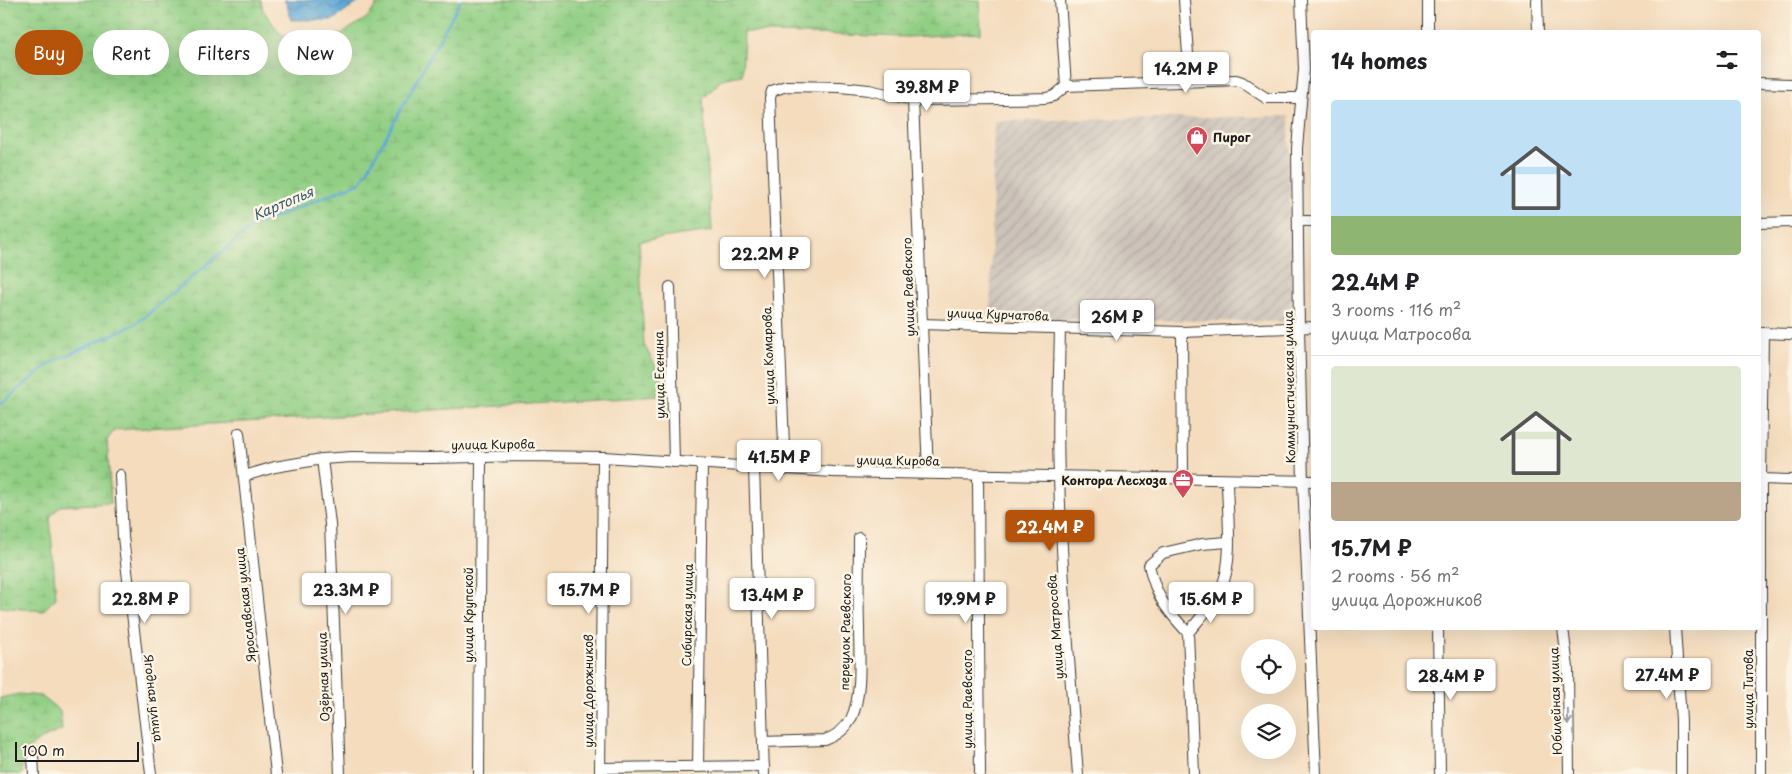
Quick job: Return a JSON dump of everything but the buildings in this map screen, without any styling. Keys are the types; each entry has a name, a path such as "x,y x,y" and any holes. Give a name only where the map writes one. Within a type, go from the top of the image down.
{"street":[{"path":"1060,0 1066,86"},
{"path":"1184,0 1190,81"},
{"name":"Коммунистическая улица","path":"1301,0 1304,54 1297,148 1299,327 1308,480 1311,590"},
{"path":"1428,0 1428,30"},
{"path":"1537,0 1538,30"},
{"path":"913,100 1046,98 1054,96 1066,86 1236,80 1266,98 1301,98"},
{"path":"1303,84 1311,84"},
{"path":"1761,84 1792,84"},
{"name":"улица Комарова","path":"785,470 770,98 772,91 786,86 840,87 869,90 913,100"},
{"name":"улица Раевского","path":"913,100 928,473"},
{"path":"1298,221 1311,221"},
{"path":"1761,223 1792,222"},
{"name":"улица Есенина","path":"670,287 674,462"},
{"name":"улица Курчатова","path":"922,324 1182,332 1311,327"},
{"name":"улица Матросова","path":"1060,328 1059,477 1065,612 1078,774"},
{"path":"1182,332 1183,479"},
{"path":"1761,334 1792,334"},
{"name":"Ярославская улица","path":"238,433 276,774"},
{"name":"улица Кирова","path":"244,476 275,467 322,459 352,457 538,456 603,457 785,470 1059,477 1308,480"},
{"name":"улица Крупской","path":"479,774 481,457"},
{"name":"улица Дорожников","path":"600,771 603,457"},
{"name":"Озёрная улица","path":"322,459 330,524 340,774"},
{"name":"Сибирская улица","path":"698,767 702,464"},
{"path":"600,771 698,767 764,770 754,467"},
{"name":"Ягодная улица","path":"120,475 123,537 151,774"},
{"name":"улица Раевского","path":"978,475 980,774"},
{"path":"1761,479 1792,480"},
{"path":"1188,633 1211,604 1222,585 1226,573 1228,542 1227,480"},
{"name":"переулок Раевского","path":"763,742 825,740 841,732 851,719 857,695 858,673 859,538"},
{"path":"1194,774 1188,633 1167,610 1154,585 1150,565 1163,553 1202,544 1228,542"},
{"name":"Коммунистическая улица","path":"1312,630 1316,774"},
{"path":"1438,630 1440,774"},
{"name":"Юбилейная улица","path":"1563,630 1568,668 1569,774"},
{"path":"1675,630 1681,721 1681,774"},
{"name":"улица Титова","path":"1761,630 1761,774"},
{"path":"32,757 34,774"}],"shaded area":[{"path":"1289,116 1292,322 990,318 994,121"}],"green space":[{"path":"0,0 261,0 263,10 278,31 278,75 352,75 352,30 348,30 367,18 380,0 980,0 981,33 907,37 744,32 742,75 722,79 703,99 712,231 639,241 644,345 662,378 659,396 115,430 107,440 111,503 60,506 50,517 56,598 43,611 0,607"},
{"path":"19,694 41,696 60,711 62,730 39,740 23,753 22,774 0,774 0,698"}],"water":[{"path":"284,0 362,0 333,20 291,20"}],"waterway":[{"name":"Картопья","path":"0,404 51,363 137,323 253,226 361,182 461,0"}],"place":[{"name":"Пирог","path":"1197,156"},
{"name":"Контора Лесхоза","path":"1183,499"}]}
